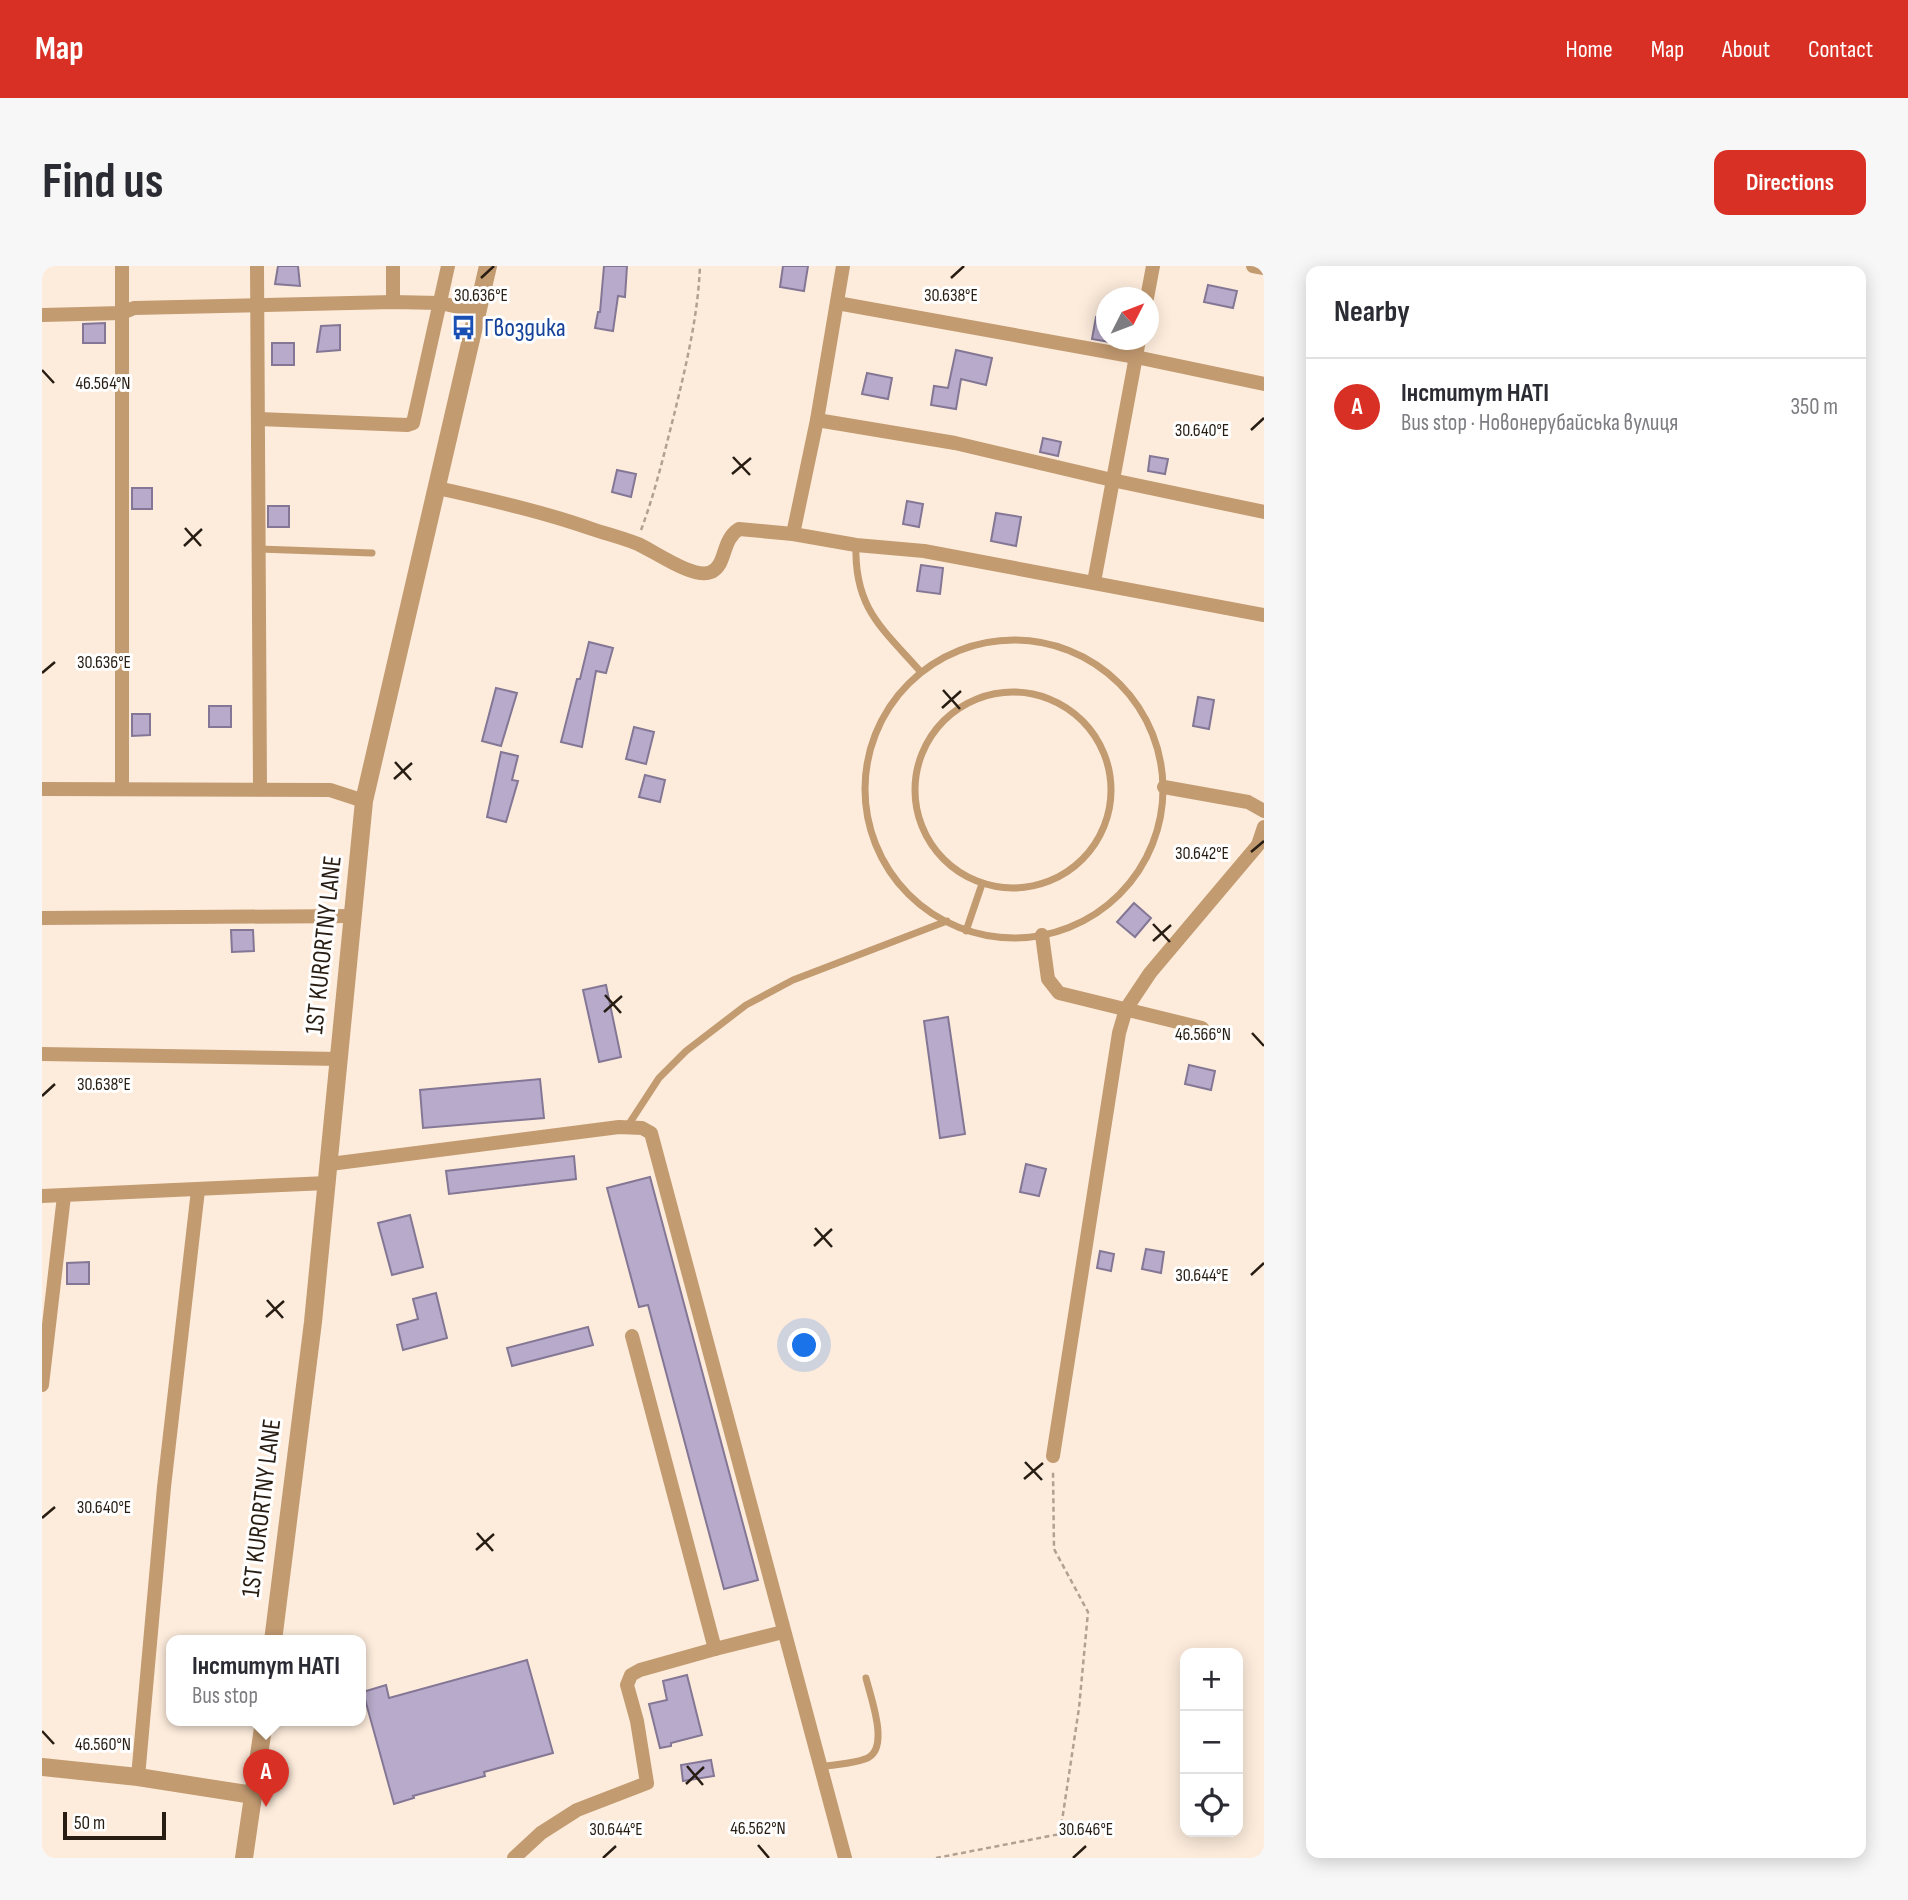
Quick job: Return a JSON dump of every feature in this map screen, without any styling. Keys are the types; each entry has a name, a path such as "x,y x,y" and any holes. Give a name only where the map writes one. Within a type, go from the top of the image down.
{"street":[{"path":"122,266 122,788"},
{"path":"257,266 260,789"},
{"path":"393,266 393,302"},
{"path":"259,419 407,425 413,423 448,266"},
{"name":"1ST KURORTNY LANE","path":"274,1635 313,1322 364,801 488,266"},
{"path":"793,534 844,266"},
{"path":"1149,287 1153,266"},
{"path":"1253,266 1264,268"},
{"path":"42,315 122,313 134,308 393,302 440,303 477,311"},
{"path":"837,303 1136,357 1264,384"},
{"path":"1094,582 1137,350"},
{"path":"817,419 955,443 1264,512"},
{"path":"438,488 540,511 636,543 694,573 716,568 727,541 739,529 924,551 1264,615"},
{"path":"1164,787 1248,802 1264,811"},
{"path":"42,789 330,790 364,801"},
{"path":"1053,1456 1119,1033 1126,1009 1150,973 1258,845 1264,827"},
{"path":"42,918 353,916"},
{"path":"1042,934 1048,979 1059,993 1202,1028"},
{"path":"42,1055 339,1059"},
{"path":"330,1164 626,1127 642,1128 651,1133 845,1858"},
{"path":"42,1196 327,1183"},
{"path":"138,1777 164,1488 198,1190"},
{"path":"42,1385 64,1196"},
{"path":"632,1336 715,1649"},
{"path":"514,1858 541,1833 577,1810 647,1783 627,1685 631,1675 640,1670 783,1632"},
{"path":"244,1858 263,1726"},
{"path":"42,1767 138,1777 253,1795"}],"lane":[{"path":"856,545 857,576 864,603 876,621 920,671"},
{"path":"259,549 372,553"},
{"path":"1008,639 1056,645 1099,665 1133,698 1139,708 1156,740 1164,787 1157,834 1136,877 1103,910 1060,932 1013,939 966,931 926,910 893,877 872,837 864,792 870,746 884,715 889,705 920,671 961,648 1008,639"},
{"path":"995,693 1027,693 1058,703 1084,722 1102,749 1111,780 1108,813 1096,843 1075,867 1046,883 1014,889 982,884 954,869 931,846 918,816 914,784 922,752 939,725 964,704 995,693"},
{"path":"966,931 982,884"},
{"path":"626,1127 659,1077 686,1051 747,1005 793,980 947,921"},
{"path":"821,1767 867,1759 877,1752 880,1741 866,1678"}],"path":[{"path":"636,543 662,466 682,380 699,295 700,266"},
{"path":"936,1858 1060,1835 1079,1708 1088,1612 1054,1549 1053,1456"}],"building":[{"path":"278,266 298,266 300,286 275,284"},
{"path":"604,266 627,266 625,297 618,296 613,331 595,328 600,312"},
{"path":"783,266 808,266 804,291 780,287"},
{"path":"1208,285 1237,291 1233,308 1204,302"},
{"path":"1096,317 1096,340 1092,339"},
{"path":"105,323 105,343 83,343 83,324"},
{"path":"340,325 340,350 317,352 321,326"},
{"path":"272,343 294,343 294,365 272,365"},
{"path":"956,350 992,358 986,385 961,379 956,409 931,405 934,386 948,388"},
{"path":"867,373 892,378 888,399 862,394"},
{"path":"1043,438 1061,442 1058,456 1040,452"},
{"path":"1150,456 1168,459 1165,474 1148,471"},
{"path":"617,470 636,474 631,497 612,492"},
{"path":"132,488 152,488 152,509 132,509"},
{"path":"907,501 923,504 919,527 903,524"},
{"path":"268,506 289,506 289,527 268,527"},
{"path":"996,513 1021,517 1016,546 991,541"},
{"path":"921,565 943,568 940,594 917,591"},
{"path":"589,642 613,648 606,673 596,671 582,747 561,742"},
{"path":"496,688 517,693 501,746 482,741"},
{"path":"1198,697 1214,700 1209,729 1193,726"},
{"path":"209,706 231,706 231,727 209,727"},
{"path":"132,714 150,714 150,735 132,736"},
{"path":"634,727 654,732 646,764 626,759"},
{"path":"501,752 518,756 512,780 518,781 506,822 487,817"},
{"path":"645,775 665,780 660,802 639,797"},
{"path":"1134,903 1151,918 1135,937 1117,922"},
{"path":"231,930 253,930 254,951 232,952"},
{"path":"606,985 621,1057 599,1062 583,990"},
{"path":"948,1017 965,1134 940,1138 924,1021"},
{"path":"1189,1065 1215,1071 1211,1090 1185,1084"},
{"path":"540,1079 544,1118 423,1128 420,1090"},
{"path":"574,1156 576,1179 449,1194 446,1171"},
{"path":"1026,1164 1046,1169 1039,1196 1020,1192"},
{"path":"650,1177 758,1580 724,1589 648,1305 639,1307 607,1188"},
{"path":"410,1215 423,1267 392,1275 378,1223"},
{"path":"1146,1249 1164,1252 1161,1273 1142,1269"},
{"path":"1100,1251 1114,1254 1111,1271 1097,1268"},
{"path":"89,1262 89,1284 67,1284 67,1263"},
{"path":"436,1293 447,1338 403,1350 397,1325 418,1319 413,1299"},
{"path":"588,1327 593,1345 512,1366 507,1348"},
{"path":"527,1660 553,1753 484,1772 485,1776 394,1804 366,1703 366,1691 386,1685 389,1698"},
{"path":"687,1675 702,1735 660,1748 649,1704 667,1700 663,1681"},
{"path":"711,1760 714,1776 683,1781 681,1765"}],"place":[{"name":"Гвоздика","path":"464,328"},
{"name":"Інститут НАТІ","path":"266,1807"}]}
